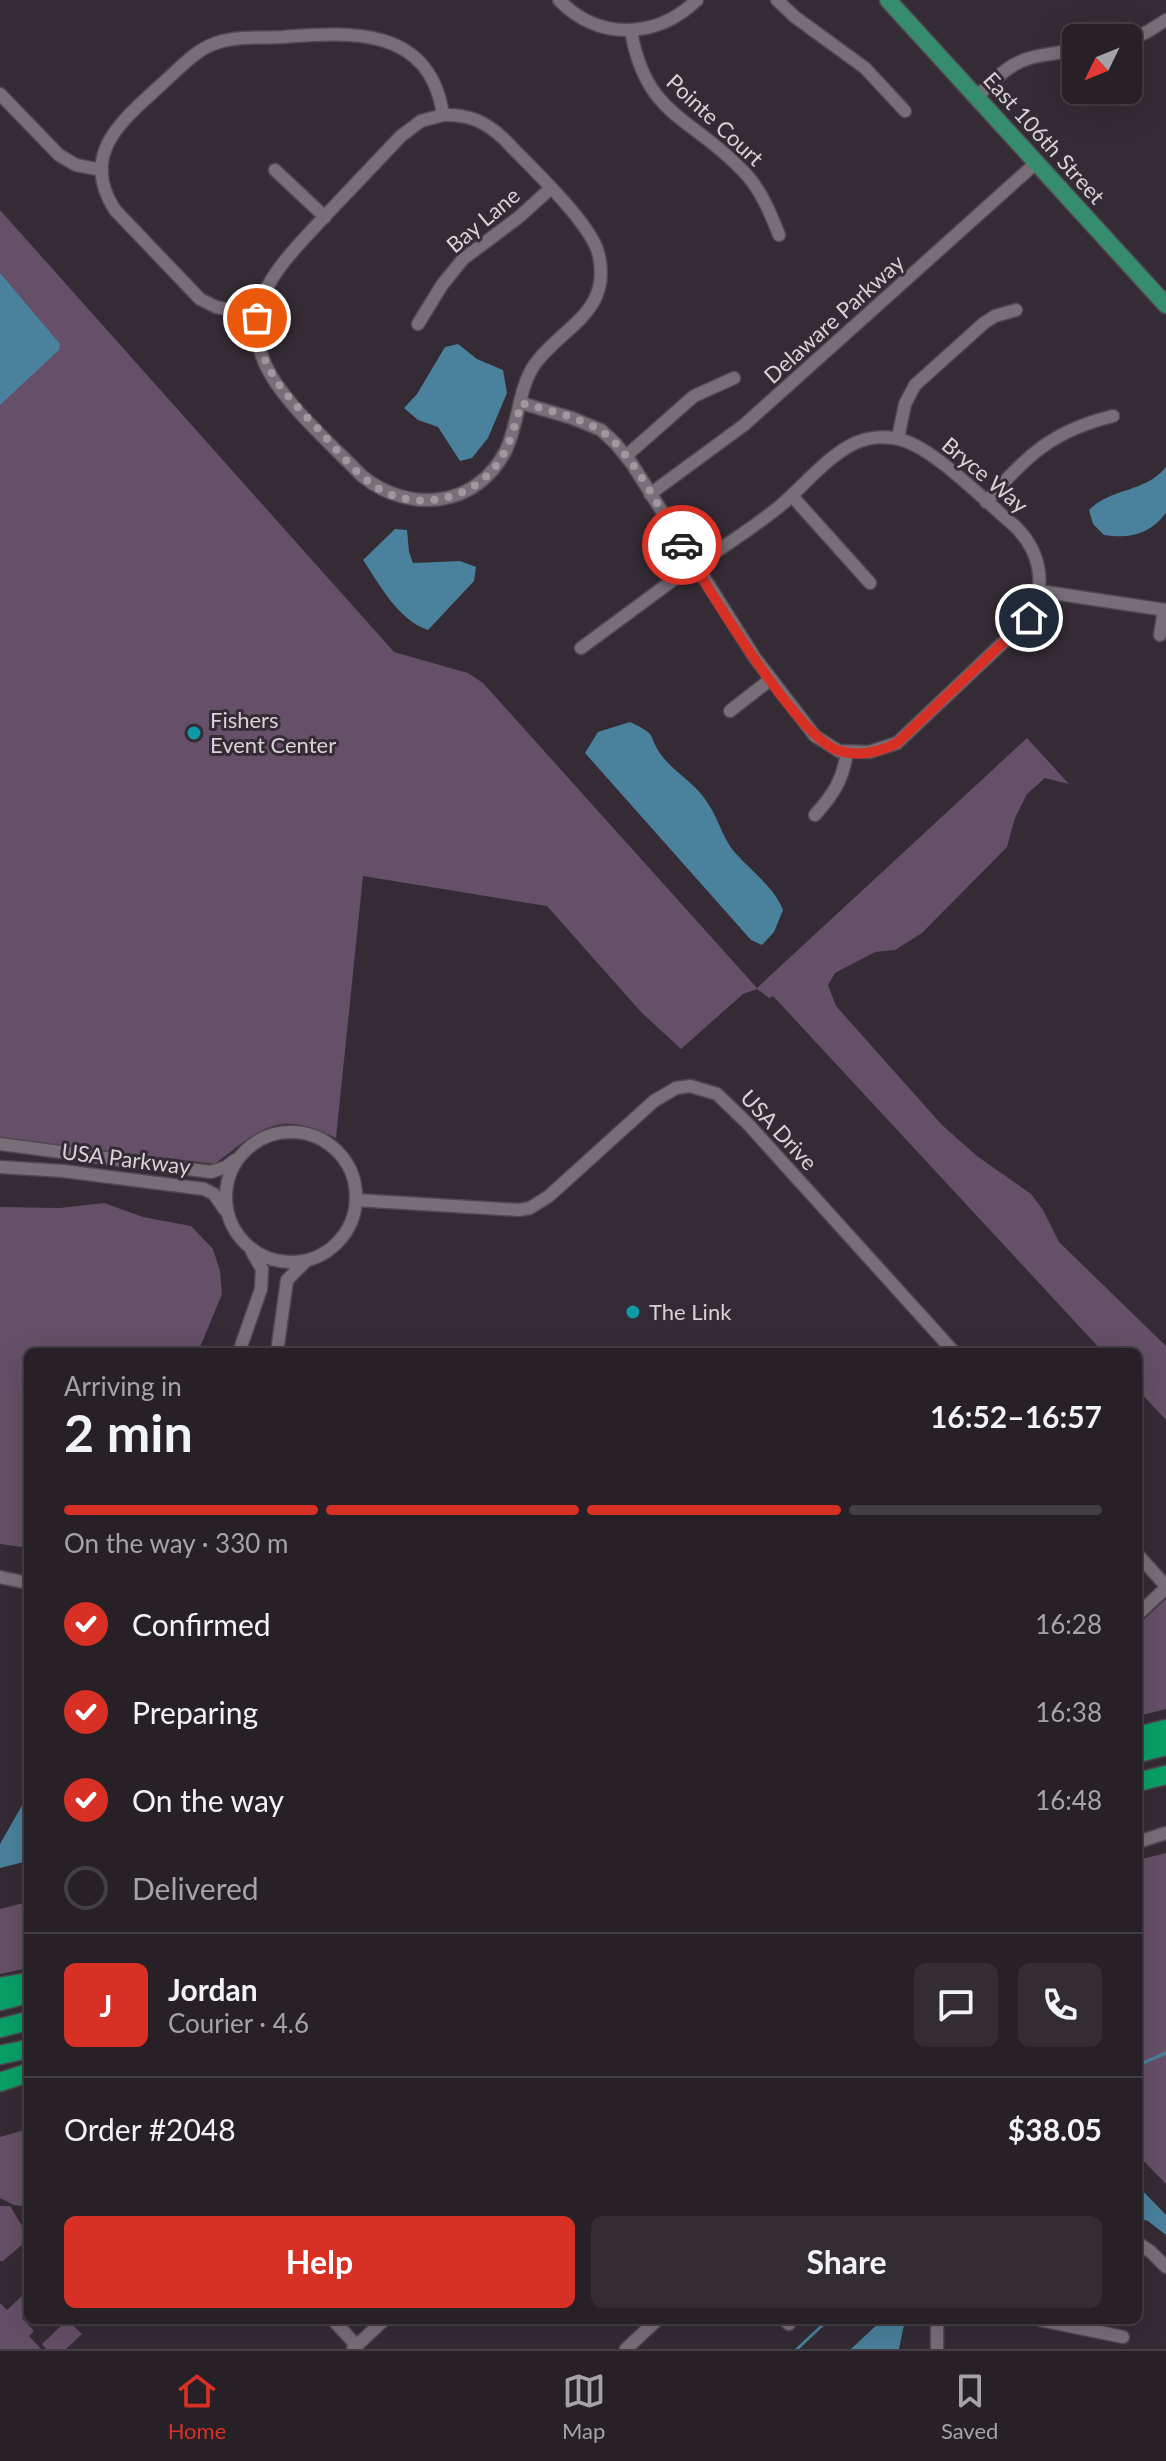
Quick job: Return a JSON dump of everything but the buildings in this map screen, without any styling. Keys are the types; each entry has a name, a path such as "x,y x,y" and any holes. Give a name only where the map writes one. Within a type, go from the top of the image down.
{"highway":[{"path":"1142,1735 1166,1729"},
{"path":"1142,1752 1166,1746"},
{"path":"1142,1781 1166,1775"},
{"path":"0,1987 24,1983"},
{"path":"0,2001 24,1995"},
{"path":"0,2028 24,2022"},
{"path":"0,2055 24,2050"},
{"path":"0,2082 24,2074"}],"main road":[{"name":"East 106th Street","path":"888,0 1166,305"}],"street":[{"path":"559,0 593,25 631,31 677,17 697,0"},
{"path":"777,0 795,17 865,68 905,111"},
{"path":"1142,34 1166,20"},
{"name":"Pointe Court","path":"631,31 649,87 668,109 728,155 746,173 766,205 779,235"},
{"path":"257,315 216,307 191,291 115,210 108,198 102,170 108,142 121,122 194,54 219,41 343,33 376,37 406,52 422,66 440,97 443,115"},
{"path":"977,97 999,74 1021,59 1062,52"},
{"path":"0,94 59,155 76,165 102,170"},
{"path":"443,115 465,115 490,126 550,189 595,240 602,279 595,299 584,317 535,365 528,377 506,449 483,480 444,499 402,499 375,487 282,391 266,365 257,336 257,315 266,286 325,217 410,127 421,121 443,115"},
{"name":"Delaware Parkway","path":"650,494 744,425 1036,163"},
{"path":"275,170 325,217"},
{"name":"Bay Lane","path":"418,324 442,285 463,259 550,189"},
{"path":"581,648 694,566 750,530 854,444 879,437 898,438 905,404 915,385 984,323 1016,310"},
{"path":"626,456 694,396 734,378"},
{"path":"521,403 601,430 626,456 694,566 771,679 815,736 847,752 885,749 909,733 1029,618 1039,591 1165,610 1160,635"},
{"path":"986,502 1038,448 1071,429 1113,416"},
{"name":"Bryce Way","path":"898,438 928,453 1029,542 1039,565 1039,591"},
{"path":"792,496 870,583"},
{"path":"730,711 771,679"},
{"path":"815,815 840,782 847,752"},
{"name":"USA Drive","path":"356,1200 498,1210 530,1208 549,1196 662,1094 690,1086 704,1089 717,1094 729,1104 950,1348"},
{"name":"USA Parkway","path":"0,1144 211,1172 226,1167 249,1147 269,1136 291,1132 314,1136 342,1157 353,1177 356,1200"},
{"name":"USA Parkway","path":"231,1221 226,1202 227,1182 241,1155"},
{"name":"USA Parkway","path":"0,1167 74,1172 204,1189 222,1202 259,1262 263,1279 240,1348"},
{"path":"278,1348 287,1280 307,1260 332,1248 342,1238 354,1214 356,1200"},
{"path":"248,1246 276,1261 307,1260"},
{"path":"1142,1560 1166,1587 1142,1610"},
{"path":"0,1577 24,1582"},
{"path":"1142,1841 1164,1835"},
{"path":"1142,2246 1166,2267"},
{"path":"336,2324 355,2347 380,2324"},
{"path":"626,2349 653,2324"},
{"path":"937,2324 937,2349"},
{"path":"1060,2324 1123,2337"}],"shaded area":[{"path":"0,210 394,652 468,673 483,683 757,988 1027,738 1069,784 1045,778 1027,794 1015,818 1007,847 922,933 895,950 875,952 835,973 828,985 836,1006 942,1125 977,1156 1031,1194 1059,1242 1166,1346 1166,1420 1142,1394 1142,1348 1099,1348 773,996 769,998 757,989 743,994 681,1049 641,1012 547,906 363,876 336,1138 299,1124 284,1124 258,1132 215,1164 0,1138"},
{"path":"104,1203 143,1217 191,1226 213,1249 220,1271 222,1294 200,1348 24,1348 24,1547 0,1544 0,1207 60,1208"},
{"path":"1166,1599 1166,1709 1142,1715 1142,1621"},
{"path":"1166,1853 1166,2184 1142,2159 1142,1859"},
{"path":"24,1903 24,1969 0,1974 0,1909"},
{"path":"24,2130 24,2206 0,2198 0,2137"},
{"path":"0,2206 10,2206 24,2229 24,2242 0,2261"},
{"path":"22,2296 24,2298 24,2324 34,2331 29,2336 41,2349 0,2349 0,2303 7,2310"},
{"path":"63,2324 71,2324 82,2334 66,2349 46,2349 42,2344"}],"water":[{"path":"0,273 60,344 59,350 0,405"},
{"path":"458,344 477,359 503,370 507,393 488,438 472,458 460,461 438,427 418,420 404,408 417,394 445,347"},
{"path":"1166,467 1166,513 1153,526 1131,535 1113,536 1104,535 1093,524 1089,510 1108,497 1148,481"},
{"path":"395,529 407,530 413,563 460,561 476,567 474,581 428,630 399,610 363,560"},
{"path":"630,722 649,733 662,756 704,798 732,849 779,901 783,910 774,932 762,945 751,940 585,753 598,732"},
{"path":"24,1802 24,1862 0,1868 0,1844"},
{"path":"1142,2190 1166,2215 1166,2235 1142,2219"},
{"path":"878,2324 904,2324 899,2349 851,2349"}],"waterway":[{"path":"1142,2063 1166,2053"},
{"path":"797,2349 824,2324"}],"way so far":[{"path":"257,318 260,352 274,380 375,487 402,499 418,501 444,499 471,488 483,480 499,461 521,403 601,430 632,464 682,545"}],"place":[{"name":"Fishers Event Center","path":"194,733"},
{"name":"The Link","path":"633,1312"}],"route":[{"path":"682,545 722,610 804,724 815,736 839,751 869,752 897,743 1029,618"}]}
